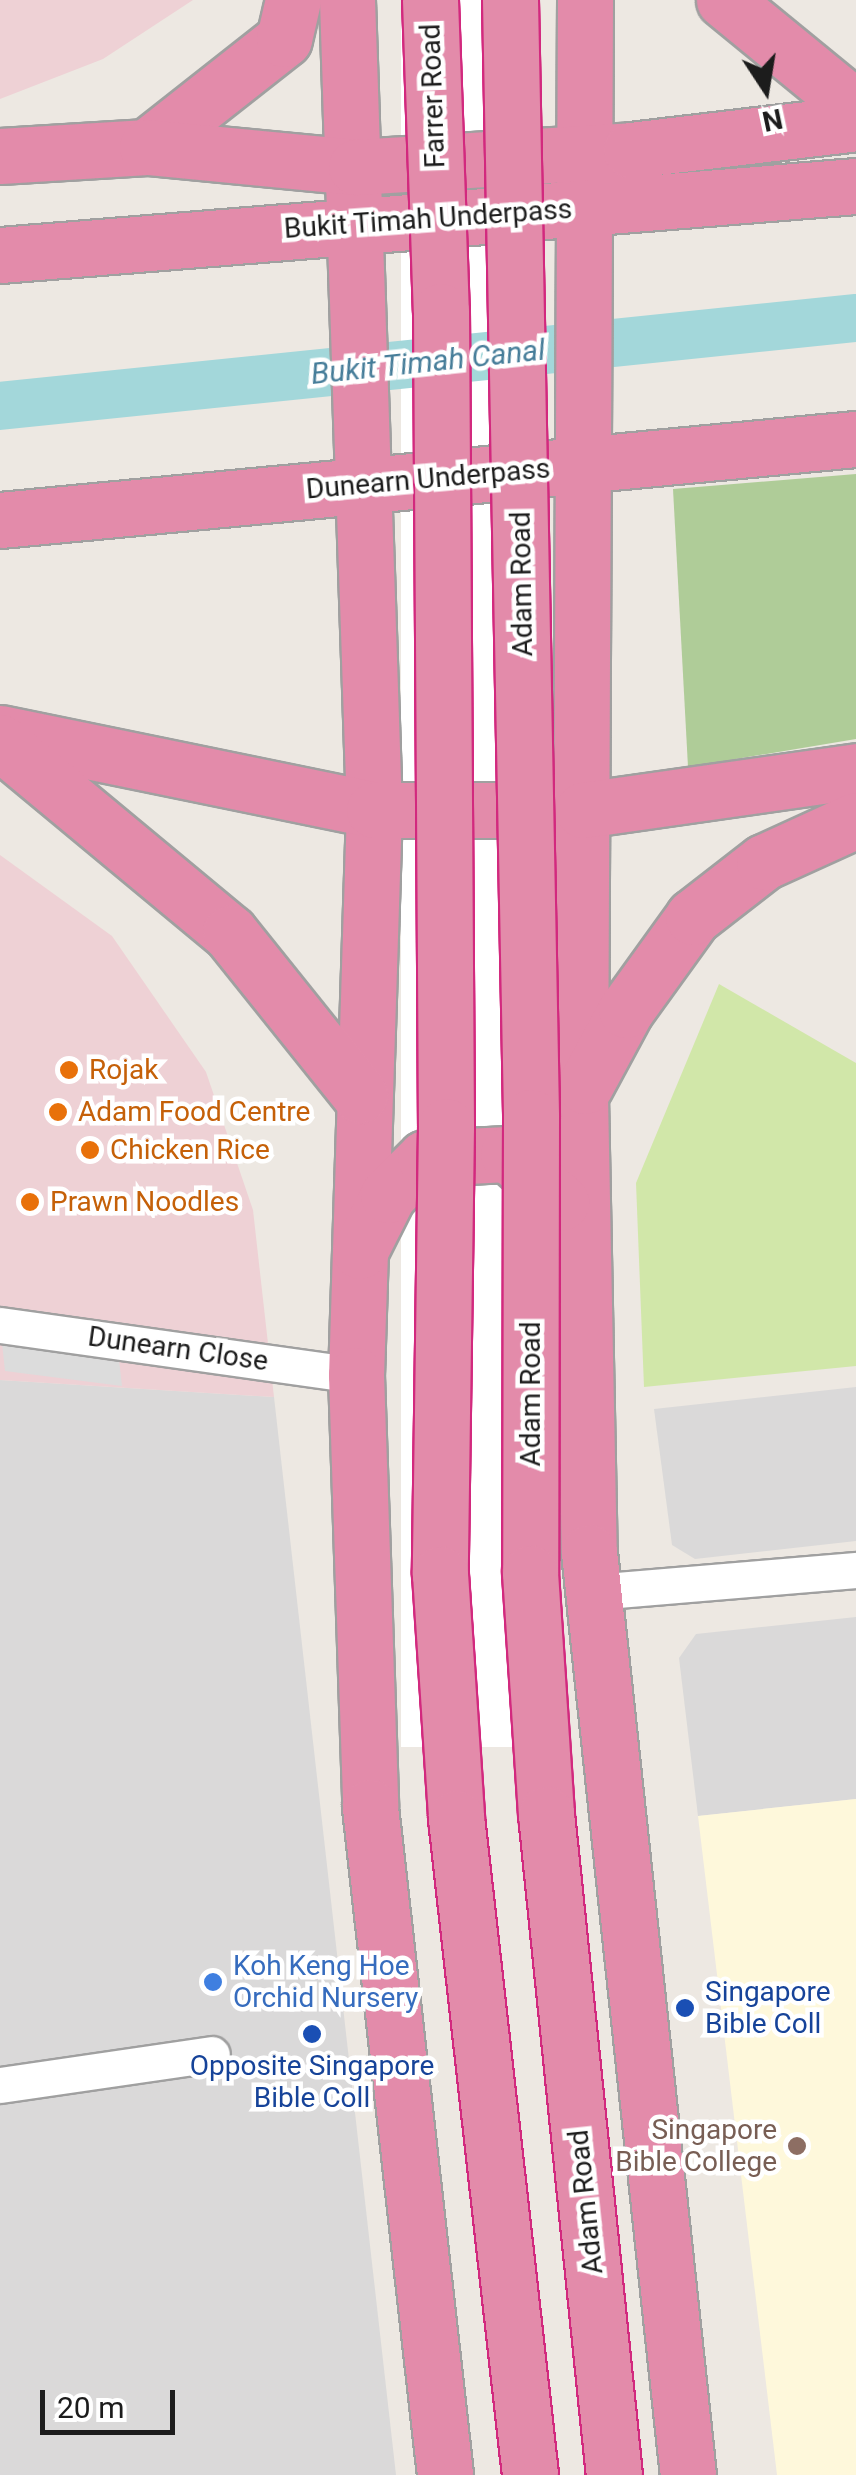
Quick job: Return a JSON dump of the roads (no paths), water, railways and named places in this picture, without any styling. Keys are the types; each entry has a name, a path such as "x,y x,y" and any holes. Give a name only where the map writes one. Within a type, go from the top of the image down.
{"highway":[{"path":"147,147 284,39 293,0"},
{"path":"347,0 360,268 374,810 360,1095 356,1375 370,1807 445,2475"},
{"name":"Farrer Road","path":"430,0 441,311 446,1126 440,1574 456,1818 530,2475"},
{"name":"Adam Road","path":"510,0 518,310 530,1573 546,1814 614,2475"},
{"path":"585,0 582,258 588,416 580,1096 586,1255 610,1592 688,2475"},
{"path":"724,0 856,108"},
{"path":"0,156 147,147 356,167 584,150 856,123"},
{"name":"Bukit Timah Underpass","path":"0,254 856,186"},
{"name":"Dunearn Underpass","path":"0,520 856,439"},
{"path":"0,733 374,810 582,810 856,771"},
{"path":"0,742 230,933 360,1095"},
{"path":"580,1096 626,1010 693,917 764,862 856,820"},
{"path":"358,1254 388,1195 425,1158 508,1154 563,1204 586,1255"}],"street":[{"name":"Dunearn Close","path":"0,1326 356,1375"},
{"path":"610,1592 856,1570"},
{"path":"0,2085 212,2054"}],"waterway":[{"name":"Bukit Timah Canal","path":"0,406 856,318"}],"place":[{"name":"Rojak","path":"69,1070"},
{"name":"Adam Food Centre","path":"58,1112"},
{"name":"Chicken Rice","path":"90,1150"},
{"name":"Prawn Noodles","path":"30,1202"},
{"name":"Koh Keng Hoe Orchid Nursery","path":"213,1982"},
{"name":"Singapore Bible Coll","path":"685,2008"},
{"name":"Opposite Singapore Bible Coll","path":"312,2034"},
{"name":"Singapore Bible College","path":"797,2146"}]}
